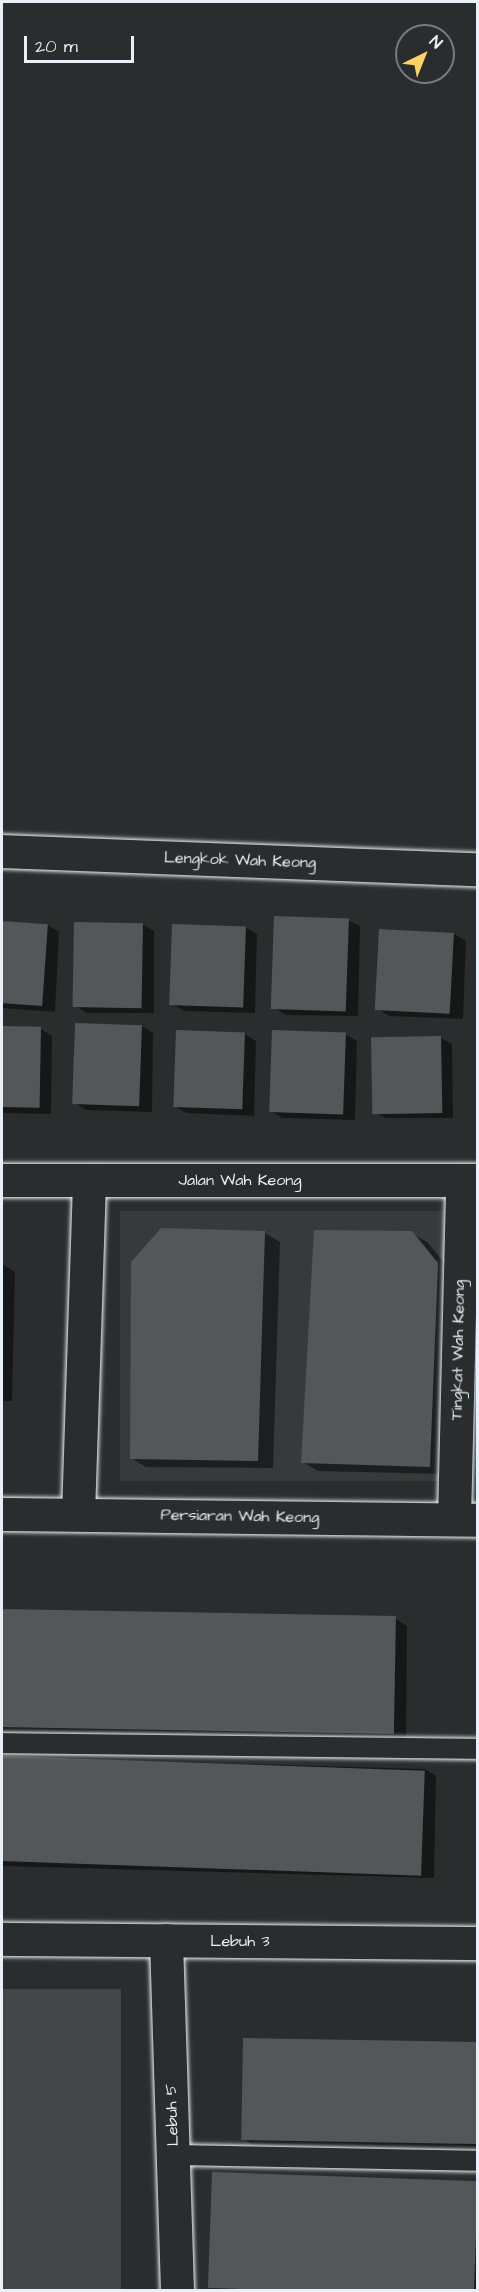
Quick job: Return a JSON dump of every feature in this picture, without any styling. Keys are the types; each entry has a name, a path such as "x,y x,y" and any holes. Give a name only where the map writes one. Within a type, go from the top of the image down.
{"street":[{"name":"Lengkok Wah Keong","path":"2,851 477,869"},
{"name":"Jalan Wah Keong","path":"2,1180 470,1180"},
{"path":"78,1514 89,1180"},
{"name":"Tingkat Wah Keong","path":"466,1519 470,1180"},
{"name":"Persiaran Wah Keong","path":"2,1514 466,1519"},
{"name":"Lebuh 3","path":"2,1939 477,1943"},
{"name":"Lebuh 5","path":"166,1940 177,2290"}],"lane":[{"path":"2,1743 477,1749"},
{"path":"173,2155 477,2161"}],"shaded area":[{"path":"120,1211 444,1211 444,1481 120,1481"},
{"path":"2,1989 121,1989 121,2290 2,2290"}],"building":[{"path":"274,916 349,919 346,1012 271,1009"},
{"path":"2,921 48,924 42,1006 2,1003"},
{"path":"74,922 143,923 142,1008 73,1007"},
{"path":"172,924 246,927 243,1008 169,1005"},
{"path":"379,929 454,933 450,1014 375,1010"},
{"path":"75,1023 142,1025 139,1106 72,1104"},
{"path":"2,1026 41,1027 40,1108 2,1107"},
{"path":"176,1030 245,1032 242,1109 173,1107"},
{"path":"272,1030 346,1033 343,1115 269,1112"},
{"path":"441,1036 442,1113 372,1114 371,1037"},
{"path":"161,1228 265,1231 258,1461 130,1459 131,1262"},
{"path":"314,1230 412,1231 438,1263 430,1467 301,1463"},
{"path":"2,1609 396,1616 394,1734 2,1727"},
{"path":"2,1756 425,1771 421,1876 2,1861"},
{"path":"243,2038 478,2042 476,2144 241,2140"},
{"path":"212,2172 478,2181 474,2290 208,2288"}]}
